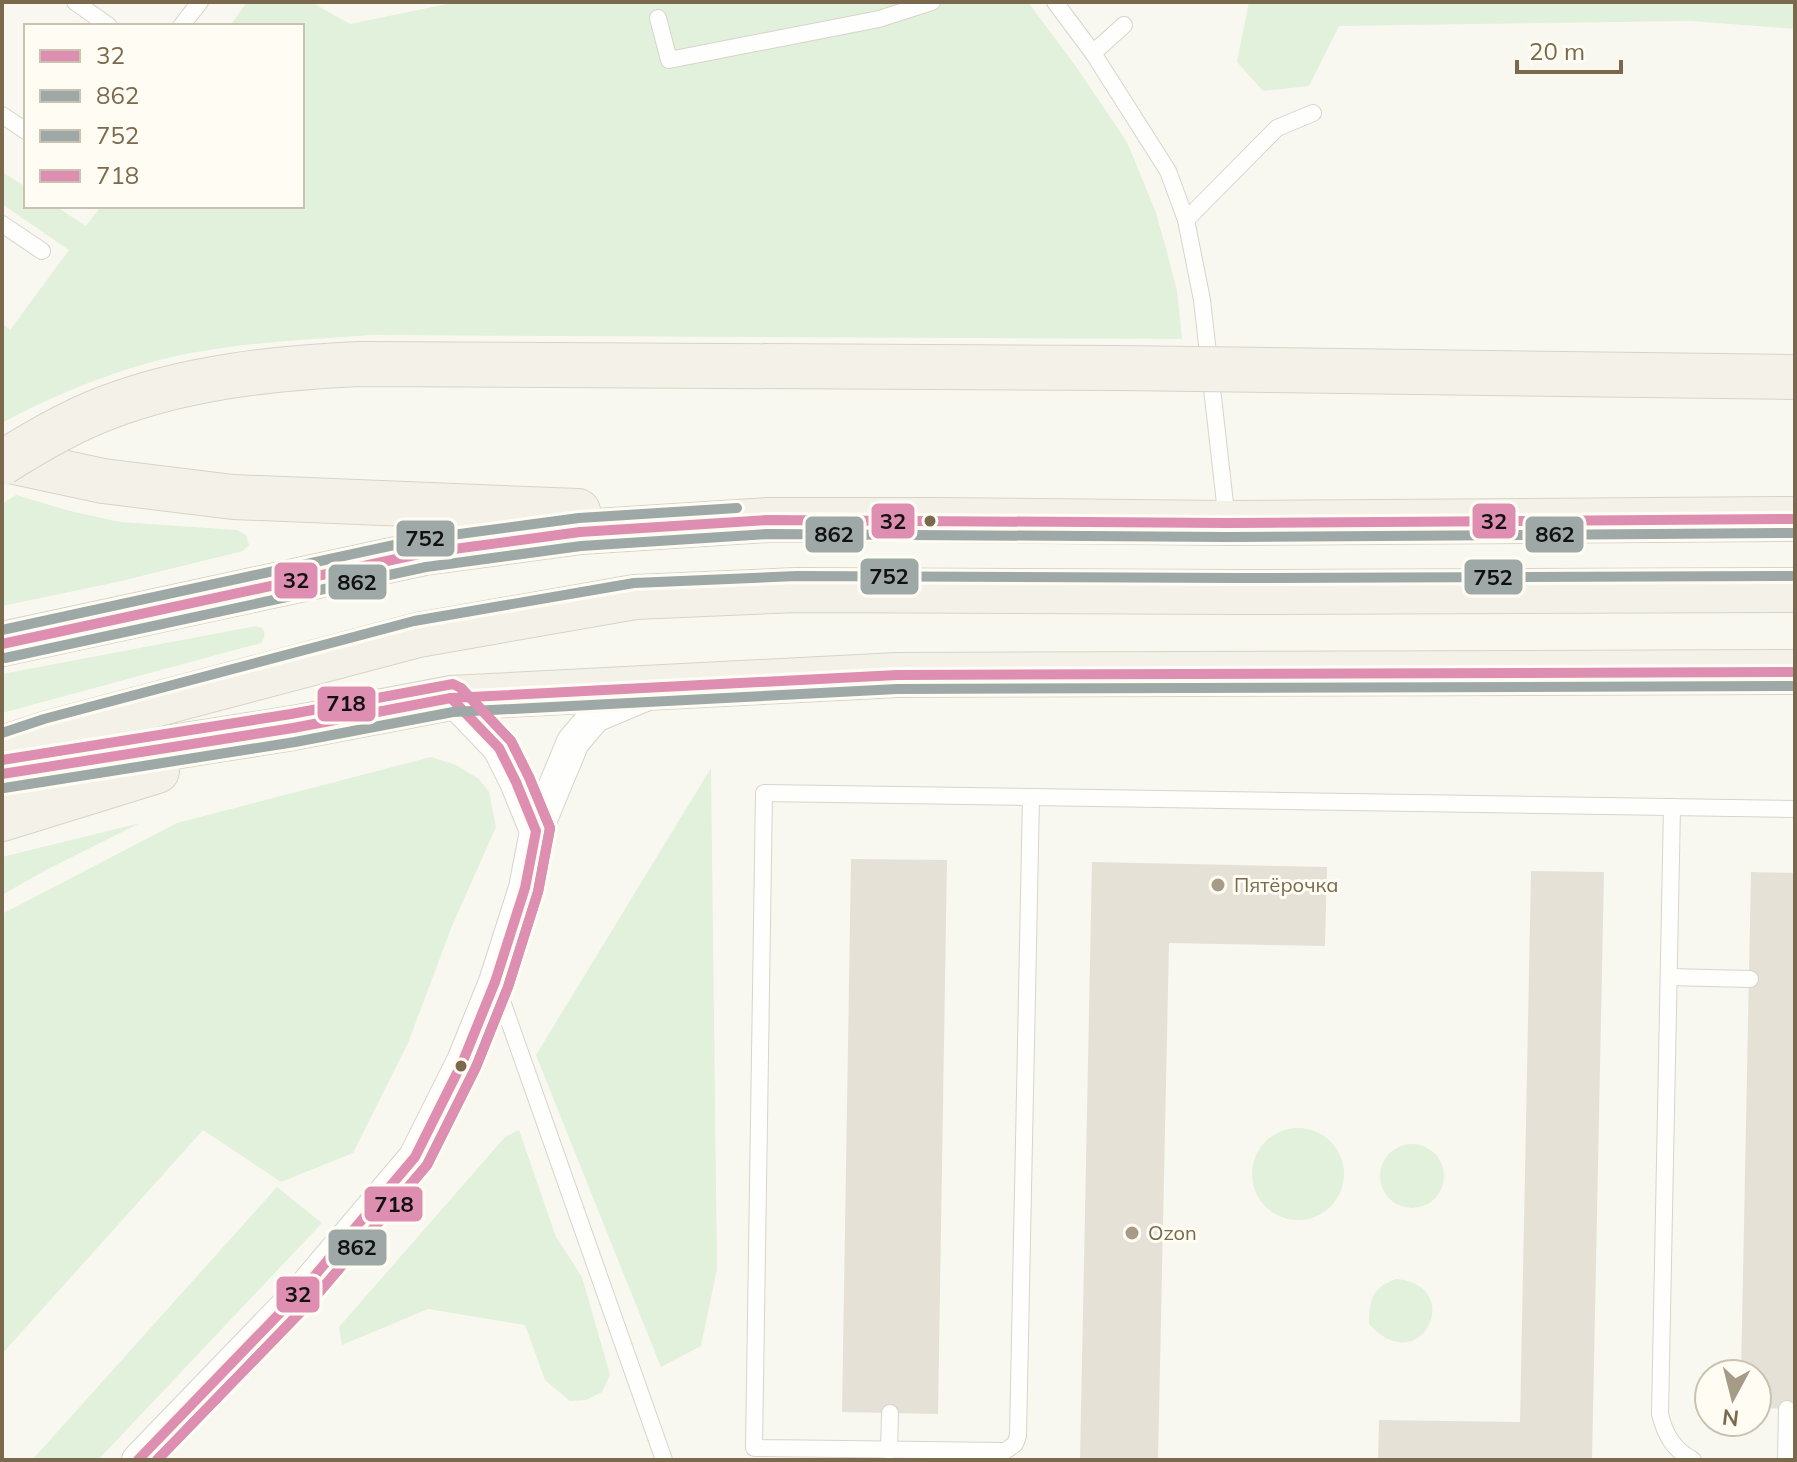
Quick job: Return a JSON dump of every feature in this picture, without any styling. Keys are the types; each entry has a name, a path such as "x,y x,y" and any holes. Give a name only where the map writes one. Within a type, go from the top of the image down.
{"main road":[{"path":"2,460 75,422 141,396 178,386 304,366 1102,368 1795,377"},
{"path":"2,460 103,481 233,497 768,520 1227,523 1795,519"},
{"path":"2,644 424,553 580,532 768,520"},
{"path":"2,748 48,733 418,635 635,597 797,590 1795,590"},
{"path":"2,774 293,728 451,698 668,685 976,674 1795,672"},
{"path":"2,819 293,728"}],"street":[{"path":"138,1460 306,1286 415,1157 463,1061 495,982 525,888 536,831 573,742 595,716 668,685"},
{"path":"451,698 499,748 536,831"}],"lane":[{"path":"75,2 106,24"},
{"path":"183,24 200,2"},
{"path":"658,18 669,60 879,19 932,2"},
{"path":"1055,2 1093,53 1168,171 1186,220 1202,300 1227,523"},
{"path":"1093,53 1124,25"},
{"path":"1186,220 1277,128 1313,113"},
{"path":"2,115 24,130"},
{"path":"2,224 42,251"},
{"path":"1031,797 1018,1436 1015,1444 1005,1451 754,1448 764,793 1031,797 1795,809"},
{"path":"1672,807 1660,1414 1669,1440 1693,1460"},
{"path":"1669,977 1750,979"},
{"path":"495,982 664,1460"},
{"path":"1786,1460 1787,1409"},
{"path":"889,1451 890,1413"}],"green space":[{"path":"247,2 311,2 350,24 457,2 1028,2 1127,142 1155,210 1167,252 1177,291 1182,339 373,335 214,349 167,358 70,390 2,423 2,323 10,330 69,250 2,204 2,172 24,186 24,208 58,208 86,226 100,208 304,208 304,24 231,24"},
{"path":"1249,2 1795,2 1795,29 1691,21 1339,26 1309,86 1263,91 1237,62"},
{"path":"16,495 120,522 237,530 246,535 249,545 243,551 2,606 2,504"},
{"path":"256,626 264,632 261,643 2,713 2,674"},
{"path":"431,757 456,765 479,779 489,792 496,827 452,926 408,1043 353,1153 281,1182 203,1130 2,1354 2,914 177,823"},
{"path":"711,768 717,1269 701,1346 661,1367 536,1055"},
{"path":"140,823 46,870 2,895 2,857"},
{"path":"1298,1128 1316,1131 1331,1141 1341,1156 1344,1174 1341,1192 1331,1207 1316,1217 1298,1220 1280,1217 1265,1207 1255,1192 1252,1174 1255,1156 1265,1141 1280,1131"},
{"path":"519,1130 556,1237 582,1277 610,1375 602,1392 586,1400 570,1401 545,1380 525,1325 428,1309 342,1345 339,1327 505,1137"},
{"path":"1412,1144 1430,1150 1438,1158 1444,1176 1438,1194 1430,1202 1412,1208 1394,1202 1386,1194 1380,1176 1386,1158 1394,1150"},
{"path":"277,1187 322,1223 98,1460 32,1460"},
{"path":"1396,1279 1417,1285 1429,1297 1432,1311 1429,1326 1419,1337 1405,1342 1388,1339 1369,1324 1370,1308 1377,1291"}],"building":[{"path":"851,859 947,860 938,1414 842,1412"},
{"path":"1092,862 1327,867 1325,946 1169,943 1158,1460 1080,1460"},
{"path":"1531,871 1604,872 1592,1460 1378,1460 1379,1420 1520,1422"},
{"path":"1751,872 1795,873 1795,1409 1773,1408 1773,1358 1741,1358"}],"transit line":[{"name":"752","path":"2,630 422,539 579,518 737,508"},
{"name":"32","path":"2,644 424,553 580,532 768,520 1227,523 1795,519"},
{"name":"862","path":"5,658 426,567 581,546 768,534 1227,537 1795,533"},
{"name":"752","path":"2,733 44,719 414,621 634,583 797,576 1795,576"},
{"name":"32","path":"2,774 293,728 451,698 897,675 1795,672"},
{"name":"718","path":"2,760 291,714 453,684 461,688 511,741 550,828 538,892 508,987 476,1067 427,1165 316,1296 157,1460"},
{"name":"862","path":"4,788 295,742 453,712 897,689 1795,686"},
{"name":"862","path":"157,1460 316,1296 427,1165 476,1067 508,987 538,892 550,828 511,741 461,688"},
{"name":"32","path":"138,1460 306,1286 415,1157 463,1061 495,982 525,888 536,831 499,748 451,698"}],"place":[{"name":"Пятёрочка","path":"1218,885"},
{"name":"Ozon","path":"1132,1233"}]}
